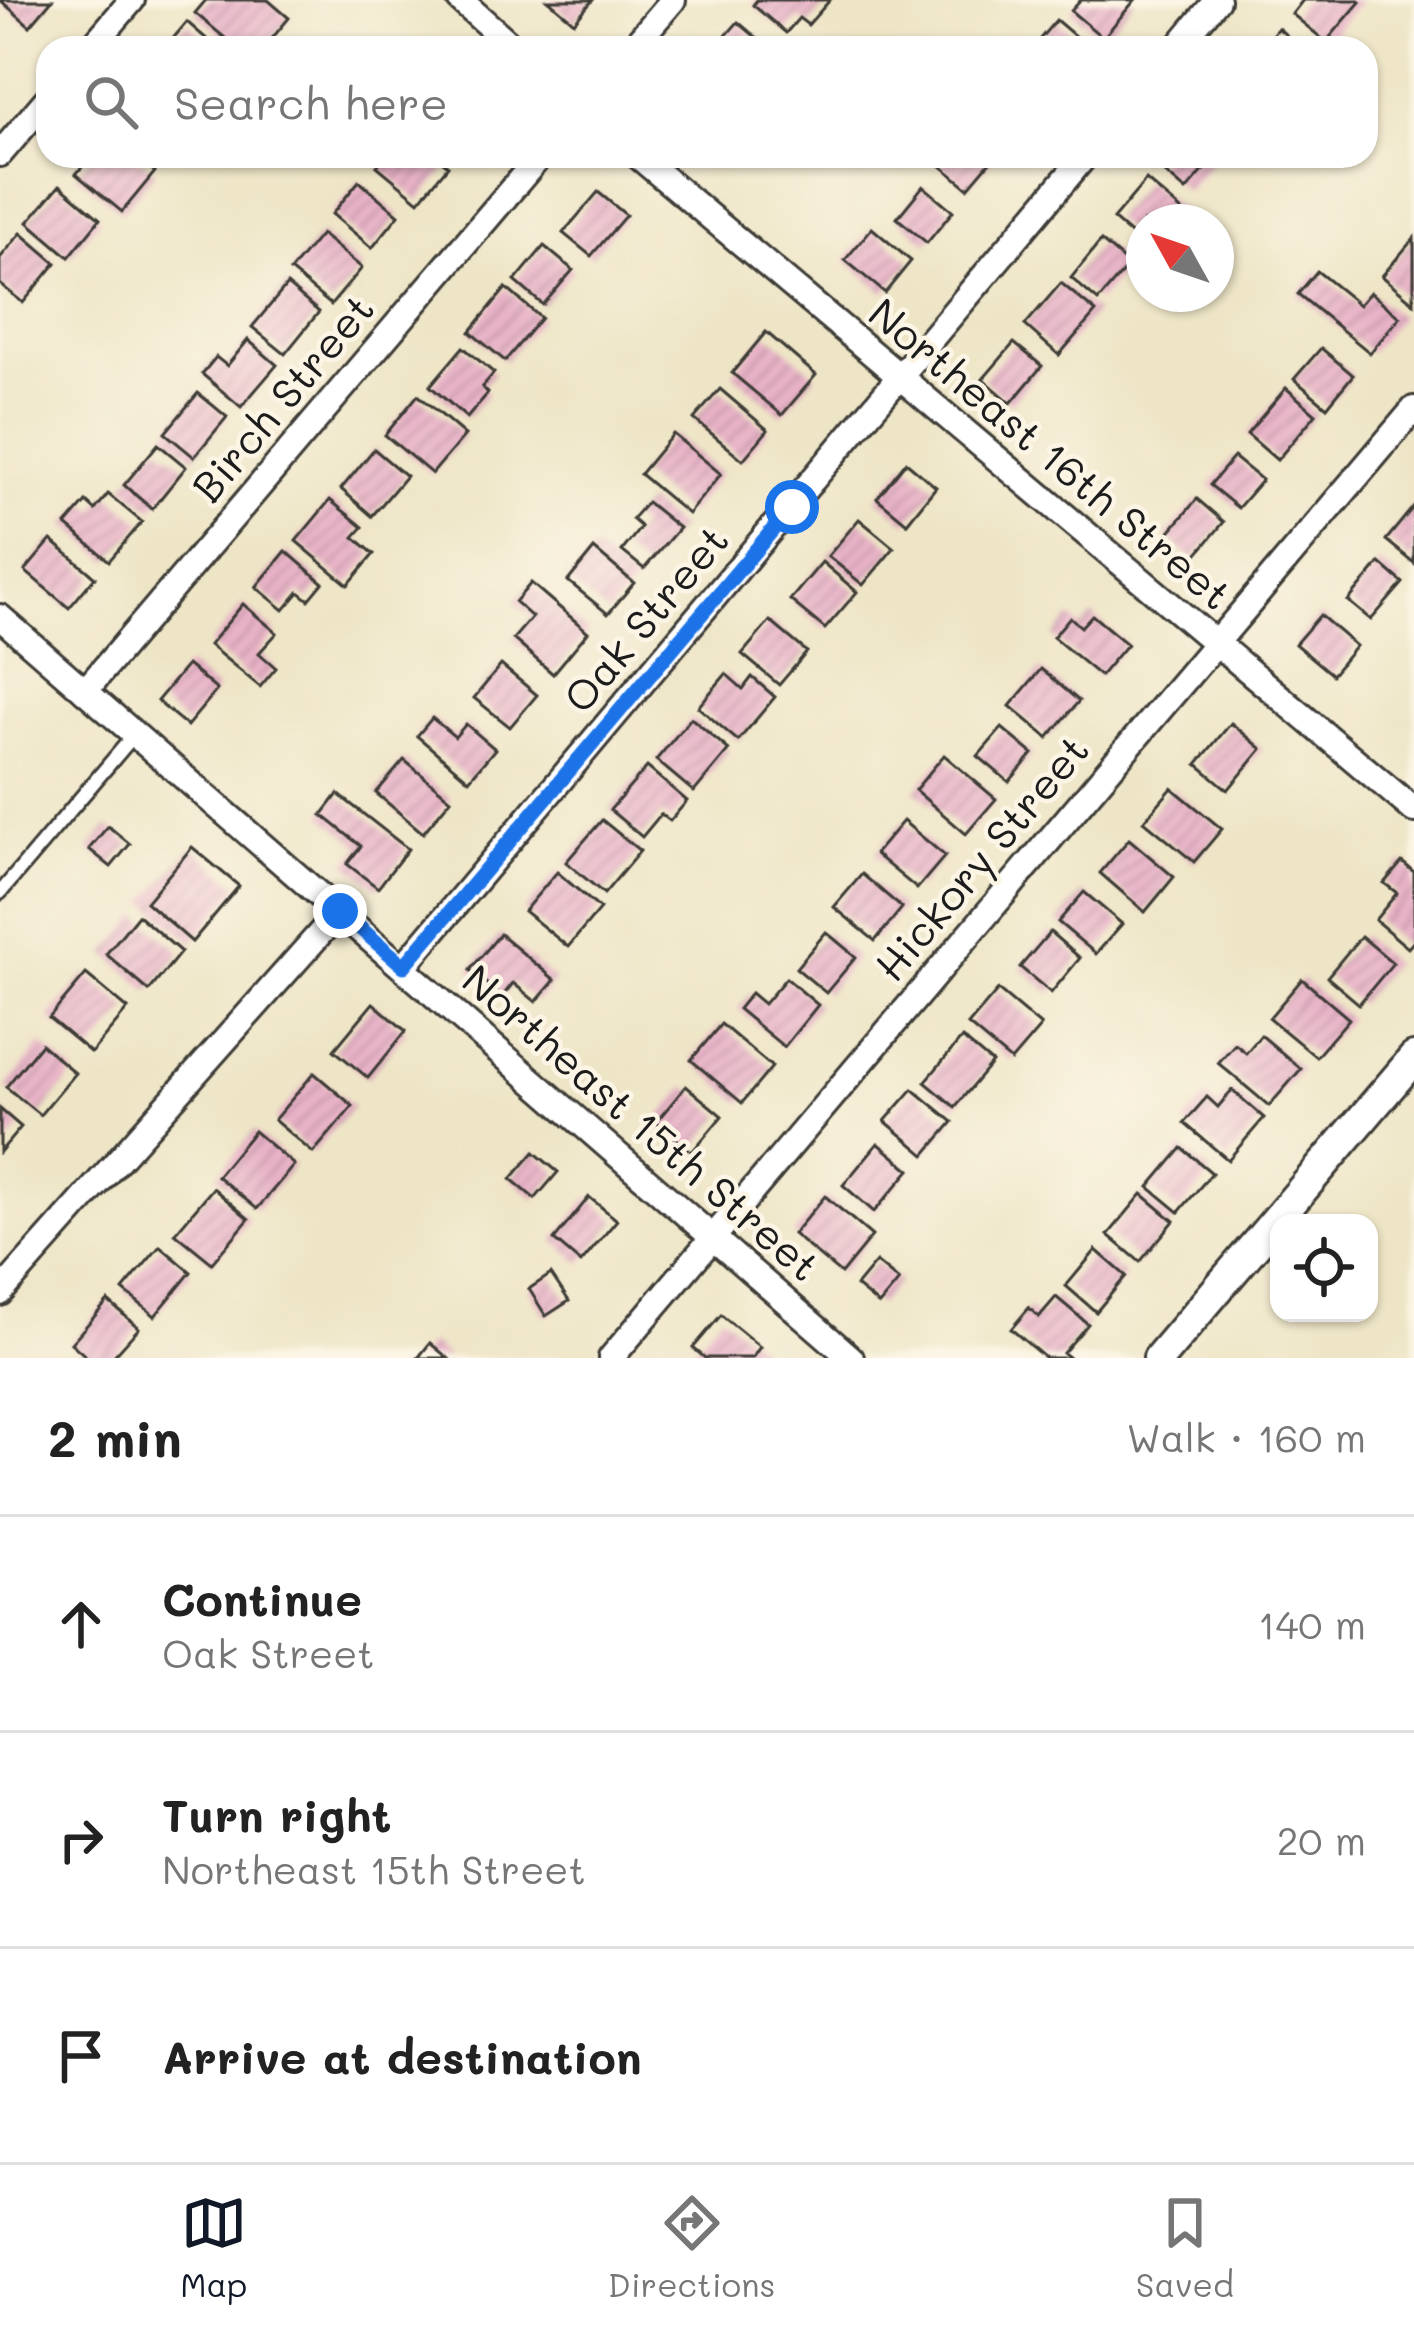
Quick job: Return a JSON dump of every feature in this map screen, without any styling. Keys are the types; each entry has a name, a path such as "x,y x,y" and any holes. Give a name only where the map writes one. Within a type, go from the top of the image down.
{"street":[{"path":"101,36 132,0"},
{"path":"460,0 500,36"},
{"path":"642,36 673,0"},
{"path":"1187,36 1217,0"},
{"path":"0,154 36,112"},
{"name":"Birch Street","path":"86,691 530,168"},
{"name":"Northeast 16th Street","path":"652,168 1414,809"},
{"name":"Oak Street","path":"404,966 1075,168"},
{"name":"Hickory Street","path":"611,1358 1414,409"},
{"name":"Northeast 15th Street","path":"0,616 850,1358"},
{"path":"0,1293 340,911"},
{"path":"1159,1358 1414,1058"}],"lane":[{"path":"0,893 135,734"}],"building":[{"path":"0,0 52,0 30,26"},
{"path":"206,0 268,0 289,18 274,36 223,36 195,13"},
{"path":"548,0 593,0 574,22"},
{"path":"757,0 830,0 808,25 799,18 786,33 753,5"},
{"path":"1081,0 1135,0 1105,36 1071,11"},
{"path":"1303,0 1360,2 1331,36 1319,36 1292,14"},
{"path":"1056,20 1075,36 1042,36"},
{"path":"187,22 203,36 175,36"},
{"path":"738,22 755,36 726,36"},
{"path":"81,168 150,168 155,172 122,212 76,174"},
{"path":"379,168 446,168 419,201"},
{"path":"944,168 985,168 968,188"},
{"path":"1159,168 1206,168 1186,191"},
{"path":"1146,180 1174,204 1126,204 1126,230 1113,219"},
{"path":"359,181 399,215 372,248 332,214"},
{"path":"60,185 100,219 69,257 28,222"},
{"path":"923,186 953,211 927,243 897,218"},
{"path":"598,192 626,215 591,256 563,233"},
{"path":"872,228 911,261 885,293 845,260"},
{"path":"21,233 56,263 23,303 0,284 0,258"},
{"path":"321,234 362,268 331,305 290,271"},
{"path":"1414,238 1414,303 1382,276"},
{"path":"1101,241 1126,262 1098,301 1071,278"},
{"path":"544,246 573,270 543,305 515,281"},
{"path":"1317,271 1359,305 1370,292 1400,317 1370,353 1298,294"},
{"path":"1061,283 1096,312 1059,355 1025,325"},
{"path":"287,285 319,312 285,354 252,327"},
{"path":"506,288 541,318 505,361 470,332"},
{"path":"766,332 816,375 782,415 732,373"},
{"path":"248,340 277,365 241,407 202,374 216,357 227,366"},
{"path":"1014,343 1042,366 1011,403 983,379"},
{"path":"463,347 494,373 482,387 488,393 467,418 430,386"},
{"path":"1321,348 1353,375 1327,407 1294,379"},
{"path":"1286,388 1316,414 1277,460 1247,434"},
{"path":"720,389 768,430 743,460 694,419"},
{"path":"198,393 227,417 194,457 165,433"},
{"path":"418,395 465,435 432,474 385,435"},
{"path":"673,434 721,474 688,514 640,474"},
{"path":"158,444 186,467 152,509 124,485"},
{"path":"374,449 406,476 372,516 341,489"},
{"path":"1234,457 1262,480 1238,508 1210,485"},
{"path":"906,462 936,487 907,523 877,498"},
{"path":"108,494 142,522 109,561 66,525 86,502 95,510"},
{"path":"1197,499 1224,522 1193,559 1166,536"},
{"path":"330,500 363,527 354,537 374,554 348,585 296,541"},
{"path":"647,502 679,528 644,569 622,551 641,527 632,519"},
{"path":"1414,506 1414,563 1386,540"},
{"path":"859,519 894,548 863,585 828,556"},
{"path":"51,540 95,577 69,608 25,571"},
{"path":"594,549 634,583 608,614 568,581"},
{"path":"286,551 323,583 309,600 299,592 284,610 256,587"},
{"path":"822,562 857,592 825,629 790,600"},
{"path":"1380,563 1403,583 1371,620 1348,601"},
{"path":"531,583 588,632 553,674 513,639 532,617 515,602"},
{"path":"243,604 277,633 259,653 276,668 260,687 209,645"},
{"path":"1092,615 1127,644 1100,676 1053,637 1070,617 1081,627"},
{"path":"1320,615 1356,646 1332,675 1295,644"},
{"path":"770,621 807,652 779,685 742,654"},
{"path":"187,665 217,690 187,726 157,701"},
{"path":"501,665 537,695 510,727 474,698"},
{"path":"1041,669 1079,701 1048,738 1010,706"},
{"path":"726,674 743,689 752,677 775,697 738,741 698,707"},
{"path":"432,718 455,737 466,724 495,749 469,780 417,736"},
{"path":"691,718 729,750 694,792 656,760"},
{"path":"1231,723 1262,749 1228,790 1197,764"},
{"path":"1002,728 1033,754 1009,782 978,756"},
{"path":"944,755 996,799 966,834 915,790"},
{"path":"404,760 451,799 423,833 376,793"},
{"path":"647,767 687,801 670,821 661,814 642,837 610,810"},
{"path":"1172,788 1222,829 1194,862 1144,821"},
{"path":"338,794 408,849 378,888 347,864 361,846 322,815"},
{"path":"602,820 640,851 604,894 566,862"},
{"path":"903,821 945,856 917,889 875,854"},
{"path":"108,826 130,844 111,867 89,849"},
{"path":"1129,839 1174,877 1145,912 1100,873"},
{"path":"192,847 239,886 192,942 146,902"},
{"path":"1402,862 1414,872 1414,941 1408,948 1375,920 1397,893 1384,883"},
{"path":"557,872 600,909 568,947 524,911"},
{"path":"862,874 902,908 875,941 834,907"},
{"path":"1084,892 1122,924 1096,954 1058,922"},
{"path":"138,915 181,952 149,991 106,954"},
{"path":"826,932 856,957 826,993 796,968"},
{"path":"1050,932 1080,958 1051,993 1020,967"},
{"path":"500,934 555,980 536,1002 513,983 502,997 470,970"},
{"path":"1361,936 1393,963 1359,1004 1327,977"},
{"path":"86,974 128,1009 91,1053 49,1018"},
{"path":"786,978 818,1005 784,1047 738,1009 751,993 764,1004"},
{"path":"1302,979 1349,1019 1316,1057 1269,1018"},
{"path":"998,990 1041,1026 1011,1061 968,1025"},
{"path":"373,1003 406,1031 368,1078 334,1050"},
{"path":"721,1024 772,1067 742,1103 691,1060"},
{"path":"1261,1035 1301,1069 1269,1106 1218,1063 1235,1044 1246,1053"},
{"path":"962,1038 992,1063 955,1107 925,1082"},
{"path":"41,1044 75,1073 40,1115 6,1087"},
{"path":"314,1073 353,1106 313,1153 274,1120"},
{"path":"686,1086 722,1116 692,1152 656,1122"},
{"path":"913,1089 953,1122 925,1155 885,1121"},
{"path":"1232,1090 1264,1118 1228,1160 1184,1123 1207,1097 1218,1107"},
{"path":"0,1109 21,1127 0,1152"},
{"path":"254,1131 294,1165 257,1209 217,1176"},
{"path":"878,1143 910,1170 874,1212 843,1185"},
{"path":"1182,1148 1212,1173 1179,1212 1149,1187"},
{"path":"534,1152 558,1172 535,1199 511,1179"},
{"path":"213,1188 249,1219 212,1263 175,1233"},
{"path":"1142,1194 1174,1221 1140,1262 1108,1235"},
{"path":"825,1196 872,1236 841,1274 793,1234"},
{"path":"589,1197 617,1220 581,1263 554,1240"},
{"path":"160,1246 191,1272 155,1316 123,1290"},
{"path":"1096,1250 1126,1276 1096,1312 1066,1286"},
{"path":"876,1262 899,1281 879,1305 856,1286"},
{"path":"551,1274 569,1301 546,1316 529,1289"},
{"path":"1056,1297 1088,1324 1063,1353 1069,1358 1045,1358 1011,1329 1029,1308 1039,1317"},
{"path":"108,1301 139,1328 112,1358 88,1358 71,1343"},
{"path":"721,1315 760,1347 752,1358 705,1358 693,1348"},
{"path":"430,1343 448,1358 418,1358"}],"route":[{"path":"340,911 404,966 792,507"}]}
